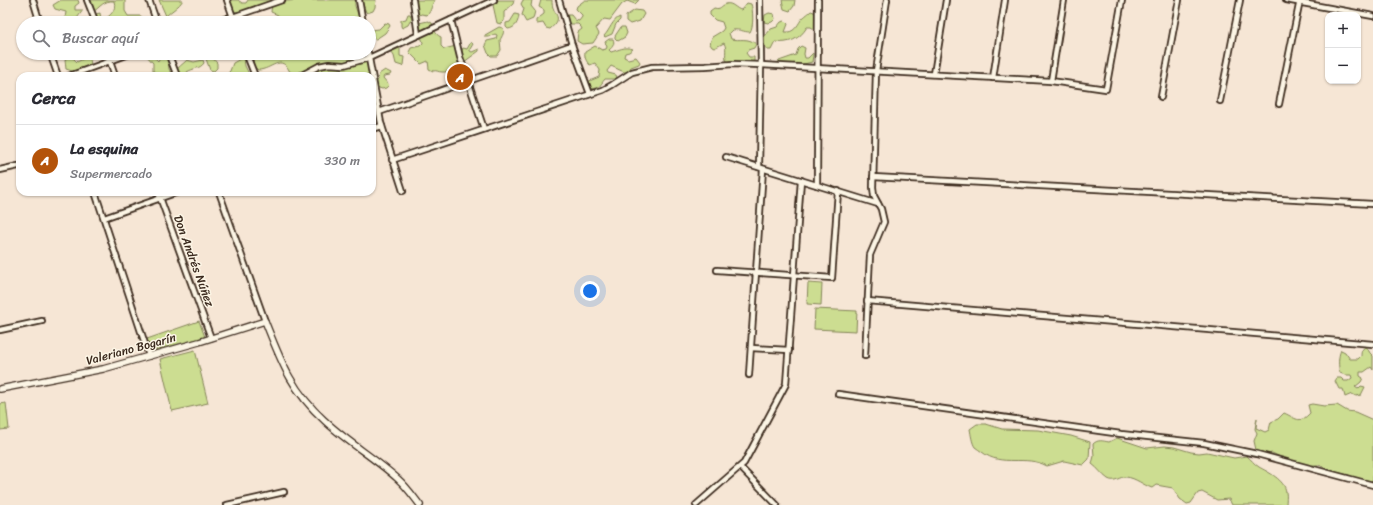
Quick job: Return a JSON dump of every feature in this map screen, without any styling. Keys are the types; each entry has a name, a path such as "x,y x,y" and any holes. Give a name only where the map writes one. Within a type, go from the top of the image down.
{"street":[{"path":"33,0 38,16"},
{"path":"87,0 93,16"},
{"path":"149,0 155,16"},
{"path":"227,0 233,16"},
{"path":"236,16 282,0"},
{"path":"359,0 362,16"},
{"path":"413,0 418,35"},
{"path":"376,53 493,0"},
{"path":"559,0 572,45 590,94"},
{"path":"749,375 761,168 760,0"},
{"path":"817,185 818,0"},
{"path":"865,356 870,256 884,222 884,215 874,196 873,176 876,71 887,0"},
{"path":"934,74 946,0"},
{"path":"993,78 1005,0"},
{"path":"1051,81 1064,0"},
{"path":"392,160 590,94 612,85 632,72 652,67 733,64 761,65 1051,81 1106,89 1122,0"},
{"path":"1161,97 1179,0"},
{"path":"1220,101 1240,0"},
{"path":"1286,0 1299,1 1373,16"},
{"path":"1278,104 1299,1"},
{"path":"451,20 467,81 484,129"},
{"path":"379,112 572,45"},
{"path":"52,60 57,72"},
{"path":"171,60 175,72"},
{"path":"249,60 253,72"},
{"path":"308,72 319,66 329,64 344,66 359,60"},
{"path":"370,60 372,72"},
{"path":"80,72 110,61 114,72"},
{"path":"376,95 382,126 403,191"},
{"path":"376,128 382,126"},
{"path":"726,157 878,204"},
{"path":"0,170 16,166"},
{"path":"873,176 1373,204"},
{"path":"696,505 744,463 786,384 801,180"},
{"path":"717,270 832,278 838,192"},
{"path":"96,196 149,356"},
{"path":"104,218 166,196"},
{"path":"220,196 266,321 284,367 293,384 306,402 333,428 399,480 420,505"},
{"name":"Don Andrés Núñez","path":"160,198 211,338"},
{"path":"867,301 1373,344"},
{"path":"0,330 42,321"},
{"name":"Valeriano Bogarín","path":"0,389 103,369 266,321"},
{"path":"751,348 789,350"},
{"path":"838,394 1148,437 1204,443 1256,454 1373,485"},
{"path":"740,467 777,505"},
{"path":"227,505 284,492"}],"green space":[{"path":"61,0 78,0 79,3 75,6 75,10 83,10 79,16 65,16 66,12 55,9 53,5"},
{"path":"87,0 125,0 125,11 128,16 109,16 115,8 114,1 102,4 93,12"},
{"path":"159,0 183,0 166,16"},
{"path":"227,0 238,0 242,3 246,3 248,0 272,0 249,10 238,12 230,10"},
{"path":"297,0 355,0 355,6 359,16 278,16 271,12 272,3"},
{"path":"361,0 376,0 373,11 367,13"},
{"path":"413,0 435,0 430,12 427,15 421,14 416,18"},
{"path":"496,0 514,0 513,4 504,12 504,21 501,24 497,23 493,5"},
{"path":"523,0 532,0 531,6 535,11 533,19 526,22 522,15 524,9 521,4"},
{"path":"541,0 552,0 552,5 557,15 555,25 550,29 546,28 543,23 536,23 536,20 544,14 544,10 539,7"},
{"path":"585,0 639,0 635,4 627,1 622,4 610,20 604,19 596,28 599,34 593,43 582,44 577,41 578,32 582,29 581,27 578,24 568,24 565,16 571,15 575,20 579,21 582,15 576,9 577,6"},
{"path":"782,0 795,0 794,6 790,11 784,9"},
{"path":"747,3 751,4 752,10 753,22 750,32 732,30 729,33 731,39 747,40 756,44 754,48 748,50 746,53 749,57 754,57 754,61 753,63 728,63 724,43 714,48 710,44 712,37 724,28 722,22 715,20 710,15 710,11 714,8 719,8 728,4 741,10"},
{"path":"635,10 642,11 644,14 640,21 630,24 626,21 626,16"},
{"path":"811,11 814,12 816,28 814,29 807,27 801,35 794,40 775,42 771,50 767,50 764,44 764,37 771,29 777,27 781,22 785,21 788,24 785,32 791,31 795,29 802,19"},
{"path":"100,13 100,16 95,16 96,14"},
{"path":"769,13 774,14 775,19 772,22 764,22 765,15"},
{"path":"408,14 410,14 412,18 408,25 402,28 401,20 406,19"},
{"path":"515,14 519,15 517,22 515,26 508,29 506,27 506,23 510,22"},
{"path":"620,17 620,20 616,24 612,34 605,37 604,36 613,23"},
{"path":"428,21 432,23 436,33 441,37 441,46 444,49 456,46 458,61 456,67 445,72 433,71 429,69 428,61 421,64 409,52 411,48 420,46 423,43 422,39 415,34 415,25"},
{"path":"385,23 389,24 390,26 385,33 376,39 376,29 379,29"},
{"path":"499,27 503,28 504,30 500,40 501,50 497,56 491,56 485,45 487,41 496,39 497,35 495,34 485,37 485,35"},
{"path":"621,27 625,27 627,33 625,37 618,41 615,36"},
{"path":"609,39 614,40 612,48 609,50 611,52 624,48 633,49 625,53 624,57 628,59 636,57 640,62 639,64 631,67 628,72 624,72 611,66 607,71 608,73 616,75 616,79 605,79 597,88 588,88 587,82 599,77 600,70 595,63 589,64 586,59 585,52 595,46 602,50 606,49 607,47 605,42"},
{"path":"471,42 473,44 470,51 472,52 479,49 479,51 464,62 461,52 463,48 467,49"},
{"path":"398,46 400,47 400,56 404,57 402,66 396,64 392,53 393,49"},
{"path":"801,46 805,48 805,58 808,58 813,53 812,62 800,65 794,63 782,70 777,68 776,66 779,61 796,55"},
{"path":"65,60 75,60 77,62 81,60 90,60 91,65 88,72 73,72 66,69"},
{"path":"150,60 168,60 170,72 153,71 153,63"},
{"path":"187,60 194,62 203,60 204,63 189,71 175,72"},
{"path":"206,60 214,60 217,63 217,68 214,71 210,70"},
{"path":"238,60 244,60 248,72 229,72 233,63"},
{"path":"254,60 366,60 370,72 350,72 343,70 334,72 290,72 287,66 280,63 258,70 252,65"},
{"path":"385,70 391,73 383,78 389,85 386,88 382,89 376,87 379,74"},
{"path":"808,283 822,284 821,305 807,304"},
{"path":"815,309 857,311 856,331 814,329"},
{"path":"199,321 205,337 151,351 147,339"},
{"path":"1366,346 1373,356 1373,370 1371,367 1364,372 1360,372 1360,376 1363,378 1355,387 1358,389 1361,386 1365,387 1361,395 1356,396 1352,394 1345,397 1343,389 1339,389 1335,381 1337,378 1348,381 1352,378 1351,375 1340,373 1339,355 1341,350 1345,352 1350,359 1358,359"},
{"path":"195,350 208,403 172,411 160,359"},
{"path":"6,403 9,429 0,430 0,404"},
{"path":"1312,404 1324,406 1337,405 1347,411 1355,412 1373,420 1373,481 1353,478 1349,475 1331,471 1319,465 1306,465 1289,461 1272,453 1268,454 1256,450 1254,441 1257,433 1255,429 1257,418 1256,428 1265,432 1269,430 1271,422 1278,419 1284,413 1300,420 1303,419 1310,413 1308,405"},
{"path":"977,424 986,424 1002,429 1038,430 1071,436 1090,442 1089,459 1083,465 1064,461 1047,466 1030,461 1006,460 990,457 974,445 970,429"},
{"path":"1117,438 1147,448 1165,446 1191,452 1207,452 1234,458 1247,456 1257,466 1276,477 1283,484 1286,494 1286,505 1232,505 1229,499 1217,500 1202,492 1198,493 1191,503 1187,504 1180,499 1173,488 1156,485 1152,488 1126,477 1115,480 1108,479 1092,464 1094,456 1093,444 1099,441 1109,442"}],"place":[{"name":"La esquina","path":"460,77"}]}
